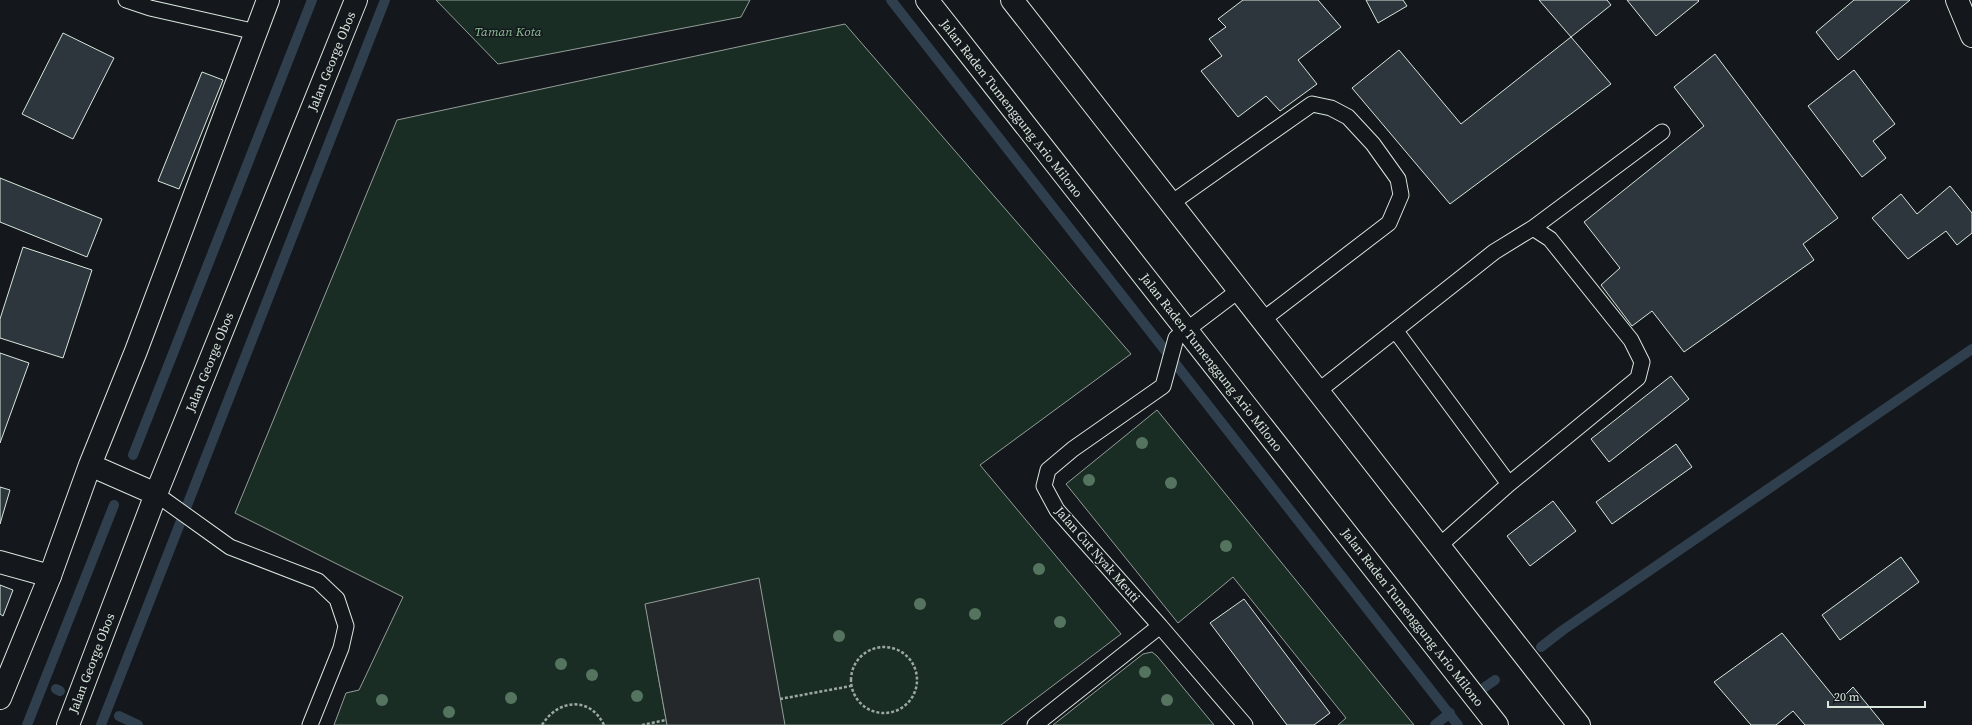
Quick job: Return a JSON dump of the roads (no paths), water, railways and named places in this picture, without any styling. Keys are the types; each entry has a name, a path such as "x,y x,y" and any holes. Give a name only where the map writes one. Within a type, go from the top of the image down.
{"main road":[{"path":"0,698 50,576 90,465 139,344 268,0"},
{"name":"Jalan George Obos","path":"68,725 164,500 356,0"},
{"name":"Jalan Raden Tumenggung Ario Milono","path":"927,0 1182,334 1498,725"},
{"path":"1012,0 1238,291 1579,725"},
{"path":"1957,0 1972,36"},
{"path":"90,465 164,500"},
{"path":"0,562 50,576"}],"lane":[{"path":"126,0 150,8 256,32"},
{"path":"1170,204 1312,104 1331,108 1348,118 1373,144 1398,179 1401,195 1389,223 1262,321"},
{"path":"1317,392 1494,252 1533,228 1662,132"},
{"path":"1439,546 1509,484 1638,378 1642,362 1631,340 1550,239 1533,228"},
{"path":"1182,334 1238,291"},
{"path":"1395,330 1509,484"},
{"name":"Jalan Cut Nyak Meuti","path":"1182,334 1163,386 1073,448 1048,470 1044,486 1057,510 1245,725"},
{"path":"164,500 230,547 318,581 337,599 346,626 341,648 310,725"},
{"path":"1035,725 1160,626"}],"waterway":[{"path":"133,455 312,0"},
{"path":"101,725 385,0"},
{"path":"891,0 1458,725"},
{"path":"1541,647 1563,630 1972,349"},
{"path":"27,725 114,505"},
{"path":"1475,694 1495,680"},
{"path":"56,689 60,691"},
{"path":"1435,725 1450,713"},
{"path":"119,716 138,725"}],"park label":[{"name":"Taman Kota","path":"508,31"}]}
